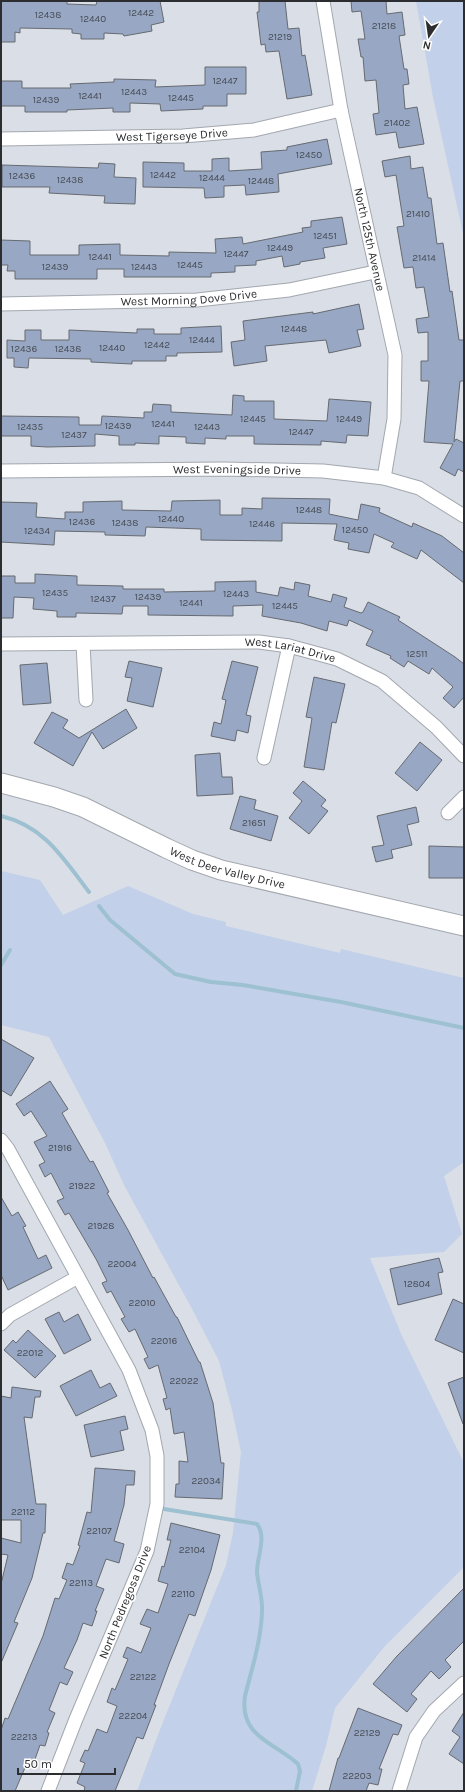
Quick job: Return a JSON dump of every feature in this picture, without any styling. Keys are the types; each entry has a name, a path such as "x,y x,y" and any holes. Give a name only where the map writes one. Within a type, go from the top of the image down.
{"street":[{"name":"North 125th Avenue","path":"323,1 341,110 375,272 395,355 394,419 384,478"},
{"name":"West Tigerseye Drive","path":"1,139 183,136 254,130 341,110"},
{"name":"West Morning Dove Drive","path":"1,304 197,300 289,290 375,272"},
{"name":"West Eveningside Drive","path":"1,471 232,469 323,471 384,478 419,488 464,516"},
{"name":"West Lariat Drive","path":"1,644 259,642 289,646 337,659 382,681 436,727 464,756"},
{"path":"83,644 86,700"},
{"path":"264,758 289,646"},
{"name":"West Deer Valley Drive","path":"1,782 54,796 83,807 192,860 221,870 464,926"},
{"path":"448,813 464,798"},
{"name":"North Pedregosa Drive","path":"1,1140 8,1149 129,1370 145,1408 152,1430 156,1456 157,1504 147,1551 76,1719 48,1791"},
{"path":"1,1324 10,1315 78,1277"},
{"path":"399,1791 416,1738 434,1711 464,1683"}],"shaded area":[{"path":"416,1 464,1 464,238 433,97"},
{"path":"1,871 40,880 63,915 128,886 193,914 226,922 226,926 340,953 341,949 464,978 464,1162 444,1176 462,1234 444,1252 370,1258 402,1336 464,1463 464,1567 385,1646 335,1708 326,1746 312,1791 137,1791 226,1565 233,1533 241,1452 219,1361 124,1185 106,1145 49,1037 1,1025"}],"building":[{"path":"1,1 67,1 67,4 96,5 97,1 160,1 164,22 151,25 152,31 124,36 123,34 104,33 104,39 81,39 81,34 72,33 72,29 20,28 20,33 15,32 15,42 1,42"},
{"path":"259,1 285,1 288,29 299,28 302,56 305,55 312,95 287,99 279,51 266,52 265,44 261,45 257,12 259,12"},
{"path":"351,1 386,1 387,14 402,12 405,35 399,36 404,69 407,69 409,84 403,85 405,109 417,107 424,144 399,148 396,132 376,135 373,114 379,113 376,80 365,81 363,57 361,57 358,39 365,39 361,11 352,12"},
{"path":"205,67 246,67 246,94 227,94 227,106 203,106 203,109 161,111 160,104 130,103 130,112 113,112 113,108 67,110 67,112 25,112 25,106 1,106 1,81 22,81 22,88 71,88 70,84 114,82 114,79 156,80 155,87 205,85"},
{"path":"327,139 332,164 278,174 279,192 246,195 245,185 224,186 224,197 205,198 204,188 143,187 143,162 184,163 184,171 212,171 212,159 229,158 229,171 262,169 261,152 287,150 287,147"},
{"path":"410,156 411,169 423,167 428,198 431,198 437,244 443,243 459,340 464,340 464,381 460,381 454,442 456,439 464,443 464,472 458,469 455,476 440,468 453,444 424,442 429,381 421,381 421,361 428,361 428,332 418,333 416,319 429,317 424,287 416,288 413,267 404,268 397,227 404,226 396,175 385,177 382,161"},
{"path":"99,163 115,164 114,177 136,178 135,204 104,203 105,196 49,193 50,187 2,187 2,165 98,168"},
{"path":"342,217 347,244 323,248 325,258 300,262 300,264 284,267 282,256 256,261 256,265 235,266 235,272 211,273 211,277 124,277 124,269 97,269 97,279 15,279 15,271 7,271 8,265 1,265 1,240 30,241 30,255 79,255 79,245 120,244 120,255 169,256 169,252 216,253 215,239 242,237 243,244 303,232 302,228 311,227 311,221"},
{"path":"359,304 364,329 357,330 361,346 329,353 326,340 265,346 267,361 234,366 231,342 245,340 243,321 313,312 313,314"},
{"path":"221,326 222,352 177,353 177,356 166,356 166,361 132,361 132,364 91,362 91,359 29,358 28,368 14,367 14,358 7,358 7,340 25,341 25,330 41,330 41,340 69,340 69,330 137,333 137,329 154,329 154,334 181,334 181,328"},
{"path":"233,395 244,396 244,401 274,401 274,419 327,421 329,399 371,402 368,436 347,435 346,443 321,441 321,445 254,444 254,436 226,436 226,439 205,438 205,444 186,443 186,437 159,436 159,444 135,443 135,445 119,445 119,436 95,434 95,446 47,447 31,446 31,436 1,436 1,416 79,417 79,425 101,425 102,416 144,418 144,412 152,412 153,404 171,405 171,412 232,415"},
{"path":"262,498 330,499 329,514 358,520 361,504 380,508 379,512 412,527 413,523 442,536 464,553 464,583 421,550 417,559 391,547 394,543 374,534 369,553 348,549 349,543 334,540 337,524 282,523 282,541 201,540 201,529 146,527 145,536 105,535 105,532 55,531 54,545 1,542 1,502 37,503 36,517 65,519 65,512 83,512 83,502 122,501 122,510 171,511 172,501 220,500 220,515 242,515 242,508 262,509"},
{"path":"35,574 77,576 77,585 123,586 123,589 164,589 164,592 215,591 215,582 256,581 256,592 278,596 280,587 294,590 295,582 310,585 308,596 331,602 333,594 347,598 344,607 361,613 368,602 400,617 398,620 455,657 464,664 464,697 454,708 443,698 453,687 432,668 429,674 408,661 404,667 390,658 391,656 366,645 373,631 349,620 347,626 329,621 327,631 301,623 262,616 263,605 233,606 233,616 148,615 148,606 123,606 122,614 76,613 76,617 57,617 57,611 33,609 34,598 14,597 13,618 1,618 1,576 15,576 15,583 35,583"},
{"path":"129,661 162,668 153,707 127,701 132,678 125,677"},
{"path":"232,661 258,667 246,715 251,716 248,733 237,730 235,741 211,736 214,722 221,724 226,700 222,699"},
{"path":"47,663 51,703 23,705 20,665"},
{"path":"314,677 345,684 336,723 332,722 324,770 304,767 312,718 306,717"},
{"path":"126,709 137,728 103,749 92,732 73,766 34,743 52,712 68,720 63,728 79,738"},
{"path":"420,742 442,760 417,791 395,773"},
{"path":"220,753 222,777 232,777 233,794 197,796 195,755"},
{"path":"303,781 326,800 321,806 328,811 309,834 289,818 302,801 293,793"},
{"path":"240,796 256,800 254,809 278,816 271,841 230,829"},
{"path":"416,807 419,822 407,825 412,845 391,850 393,858 376,862 372,847 384,845 377,816"},
{"path":"429,846 464,847 464,878 429,878"},
{"path":"1,1039 34,1058 11,1096 1,1090"},
{"path":"50,1081 68,1109 62,1113 90,1162 93,1161 109,1192 107,1193 153,1278 154,1277 177,1317 200,1362 213,1403 221,1463 224,1463 222,1499 175,1497 176,1484 179,1484 179,1461 188,1462 184,1432 174,1434 170,1408 166,1410 163,1399 167,1398 158,1365 149,1369 144,1359 148,1357 135,1329 129,1332 121,1319 125,1317 111,1291 107,1293 102,1283 107,1281 96,1259 69,1213 65,1215 57,1201 64,1198 51,1173 45,1177 39,1165 45,1162 34,1142 47,1136 31,1111 24,1116 16,1104"},
{"path":"1,1197 12,1216 18,1212 26,1226 23,1227 38,1259 46,1255 52,1268 8,1290 1,1275"},
{"path":"439,1258 443,1272 438,1273 442,1294 398,1305 390,1269"},
{"path":"453,1299 464,1304 464,1353 435,1340"},
{"path":"59,1312 64,1322 78,1314 91,1340 64,1354 45,1319"},
{"path":"28,1330 56,1356 35,1378 4,1350 13,1340 16,1343"},
{"path":"91,1370 100,1388 110,1383 117,1396 76,1416 60,1386"},
{"path":"464,1377 464,1424 463,1424 448,1383"},
{"path":"12,1387 41,1391 40,1397 35,1397 32,1418 24,1417 36,1504 46,1504 45,1533 43,1533 32,1578 14,1622 18,1623 1,1663 1,1584 8,1555 1,1554 1,1538 21,1543 21,1520 1,1520 1,1396 11,1398"},
{"path":"125,1416 128,1429 120,1431 124,1450 91,1457 84,1425"},
{"path":"95,1468 135,1471 134,1485 126,1485 124,1505 114,1541 124,1544 119,1563 106,1559 96,1586 104,1589 95,1611 97,1611 92,1626 83,1623 64,1668 73,1672 67,1685 60,1682 49,1710 55,1713 47,1732 49,1733 45,1746 40,1745 33,1765 27,1763 15,1791 1,1791 1,1730 5,1718 8,1719 43,1636 55,1598 59,1599 67,1580 62,1578 67,1563 73,1565 80,1546 78,1545 87,1512 91,1513"},
{"path":"171,1523 220,1535 211,1570 195,1616 189,1614 169,1664 143,1739 137,1737 115,1791 84,1791 85,1787 77,1783 85,1763 80,1761 85,1750 88,1751 97,1729 107,1733 117,1706 107,1702 112,1688 115,1690 128,1659 123,1657 127,1647 141,1653 151,1628 140,1624 147,1609 158,1613 168,1584 158,1581 162,1566 164,1567 171,1540 167,1540"},
{"path":"464,1588 464,1641 445,1660 451,1667 439,1679 431,1671 411,1694 417,1699 407,1712 373,1684 397,1656"},
{"path":"358,1708 402,1725 398,1735 393,1734 379,1769 382,1769 378,1785 369,1783 366,1791 329,1791 338,1758"},
{"path":"464,1712 464,1764 449,1754 460,1737 452,1731"}],"waterway":[{"path":"1,816 29,827 41,835 61,856 89,892"},
{"path":"99,906 110,920 175,974 211,982 243,985 341,1002 464,1028"},
{"path":"1,965 10,950"},
{"path":"164,1509 257,1524 260,1529 261,1547 257,1572 262,1602 262,1612 256,1654 245,1696 245,1710 247,1721 253,1730 269,1744 289,1756 298,1764 300,1771 296,1791"}]}
